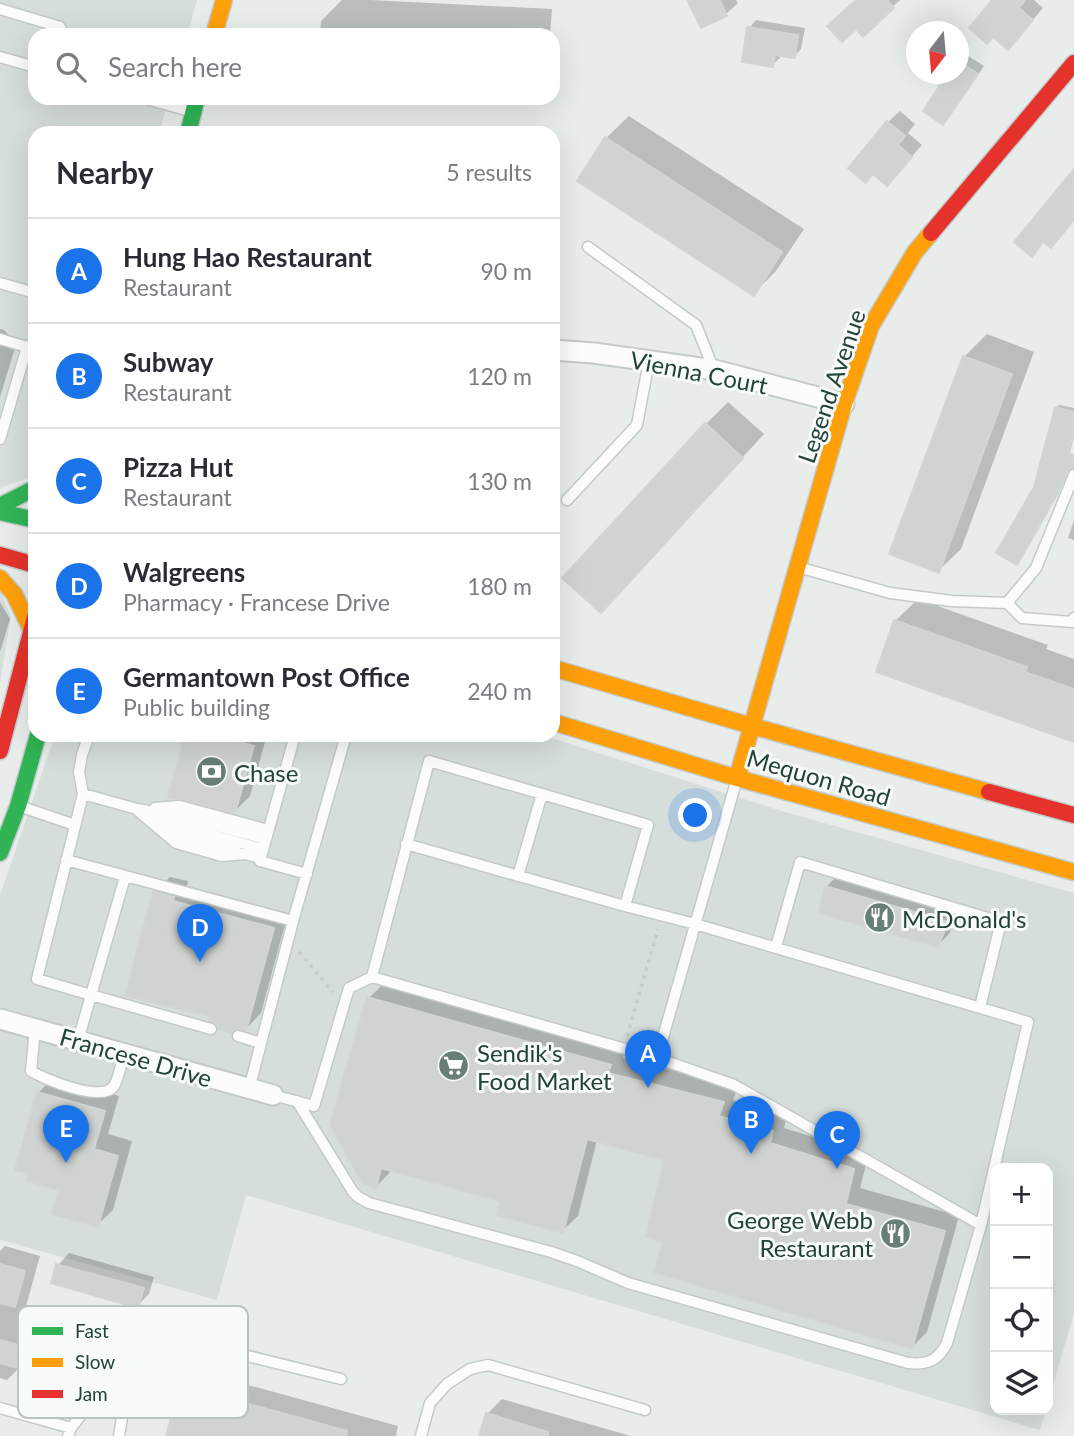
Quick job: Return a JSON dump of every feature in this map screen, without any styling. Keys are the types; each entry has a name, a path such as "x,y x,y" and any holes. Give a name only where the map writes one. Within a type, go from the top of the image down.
{"main road":[{"path":"217,28 224,0"},
{"name":"Legend Avenue","path":"737,778 844,404 871,326 915,252 1074,63"},
{"path":"190,126 195,105"},
{"path":"0,506 28,492"},
{"path":"0,512 28,518"},
{"path":"0,555 28,563"},
{"path":"0,578 28,616"},
{"path":"0,853 18,806 20,741 28,669"},
{"name":"Mequon Road","path":"560,670 1074,815"},
{"name":"Mequon Road","path":"560,724 737,778 1074,872"}],"street":[{"name":"Vienna Court","path":"560,351 715,370 844,404"},
{"name":"Francese Drive","path":"0,1019 273,1095"}],"lane":[{"path":"0,9 51,28"},
{"path":"0,57 28,65"},
{"path":"587,247 696,325 715,370"},
{"path":"0,283 28,291"},
{"path":"0,339 28,344"},
{"path":"0,439 28,354"},
{"path":"567,500 637,425 649,361"},
{"path":"1007,603 1036,568 1074,475"},
{"path":"797,566 890,593 952,601 1007,603 1022,618 1072,622 1074,618"},
{"path":"87,742 79,772 83,794 37,979 211,1029"},
{"path":"293,742 260,861 307,874"},
{"path":"249,1089 344,742"},
{"path":"372,976 429,761 648,825 625,906"},
{"path":"657,1058 737,778"},
{"path":"83,794 137,809 180,806 264,844"},
{"path":"518,876 542,794"},
{"path":"18,806 75,825"},
{"path":"137,809 176,844 222,856 245,854 264,844"},
{"path":"146,817 264,844"},
{"path":"297,1101 353,1192 369,1203 551,1252 628,1283 908,1363 928,1363 935,1360 947,1343 981,1225 1028,1021 695,923 406,844"},
{"path":"66,860 293,921"},
{"path":"776,947 800,862 1001,922 980,1007"},
{"path":"78,1041 125,877"},
{"path":"273,1095 314,1106 349,988 372,976 657,1058 734,1085 981,1225"},
{"path":"35,1029 31,1071 43,1079 95,1093 107,1092 115,1085 124,1054"},
{"path":"238,1037 261,1043"},
{"path":"248,1355 341,1379"},
{"path":"421,1436 430,1403 447,1384 470,1369 488,1365 645,1410"},
{"path":"0,1408 18,1414"},
{"path":"29,1418 69,1432"},
{"path":"119,1436 122,1418"}],"path":[{"path":"625,1044 659,927"},
{"path":"297,950 333,992 338,994"}],"shaded area":[{"path":"0,0 197,0 189,28 28,28 28,105 167,105 161,126 28,126 28,478 0,488"},
{"path":"0,591 11,616 0,683"},
{"path":"560,741 785,812 1074,893 1074,1314 1053,1385 1053,1163 990,1163 990,1415 1044,1415 1040,1430 246,1195 217,1300 0,1240 0,895 53,742"}],"building":[{"path":"687,0 720,0 727,16 701,28"},
{"path":"856,0 887,0 894,8 863,37 856,29 842,42 827,26"},
{"path":"992,0 1025,0 1019,8 1033,20 1008,50 993,37 987,44 969,28"},
{"path":"747,27 798,35 795,58 775,55 773,67 742,62"},
{"path":"969,68 978,74 943,125 923,111 941,84 969,84"},
{"path":"887,121 905,136 898,145 912,157 887,186 873,174 866,183 848,168"},
{"path":"605,137 782,252 754,296 577,181"},
{"path":"1074,169 1074,220 1051,248 1043,242 1032,257 1014,242"},
{"path":"963,356 1012,374 939,573 889,554"},
{"path":"1055,407 1074,412 1074,431 1068,454 1074,455 1074,467 1067,472 1017,565 996,553 1034,487"},
{"path":"705,423 743,458 601,613 562,578"},
{"path":"894,620 1027,667 1025,672 1074,689 1074,742 876,672"},
{"name":"Chase","path":"183,742 239,742 254,746 235,813 168,798"},
{"path":"825,886 948,922 938,947 819,913"},
{"path":"153,891 174,897 173,901 274,928 246,1031 237,1029 231,1033 218,1029 216,1023 209,1021 210,1016 125,996"},
{"path":"367,997 611,1065 608,1073 724,1102 719,1116 773,1131 770,1143 854,1169 846,1204 945,1231 912,1349 654,1272 663,1242 646,1237 664,1160 587,1139 563,1233 497,1215 501,1201 381,1168 376,1189 362,1183 330,1124"},
{"path":"37,1092 105,1111 94,1149 118,1156 98,1227 52,1214 59,1190 27,1181 29,1173 15,1170"},
{"path":"0,1264 25,1271 15,1307 0,1303"},
{"path":"56,1264 144,1288 139,1306 131,1306 51,1283"},
{"path":"0,1340 18,1345 18,1368 0,1363"},
{"path":"248,1404 347,1431 346,1436 166,1436 171,1418 248,1418"},
{"path":"486,1413 548,1432 548,1436 479,1436"}],"traffic: fast":[{"path":"190,126 195,105"},
{"path":"0,506 28,492"},
{"path":"0,512 28,518"},
{"path":"0,853 18,806 36,742"}],"traffic: slow":[{"path":"216,28 224,0"},
{"path":"737,778 844,404 871,326 915,252 931,233"},
{"path":"0,578 14,594 28,623"},
{"path":"560,670 989,792"},
{"path":"560,724 737,778 1074,872"}],"traffic: jam":[{"path":"931,233 1074,63"},
{"path":"0,555 28,563"},
{"path":"0,751 28,644"},
{"path":"989,792 1074,815"}],"place":[{"name":"Chase","path":"211,772"},
{"name":"McDonald's","path":"879,918"},
{"name":"Walgreens","path":"200,962"},
{"name":"Sendik's Food Market","path":"454,1066"},
{"name":"Hung Hao Restaurant","path":"648,1088"},
{"name":"Subway","path":"751,1154"},
{"name":"Germantown Post Office","path":"66,1163"},
{"name":"Pizza Hut","path":"837,1169"},
{"name":"George Webb Restaurant","path":"896,1233"}]}
